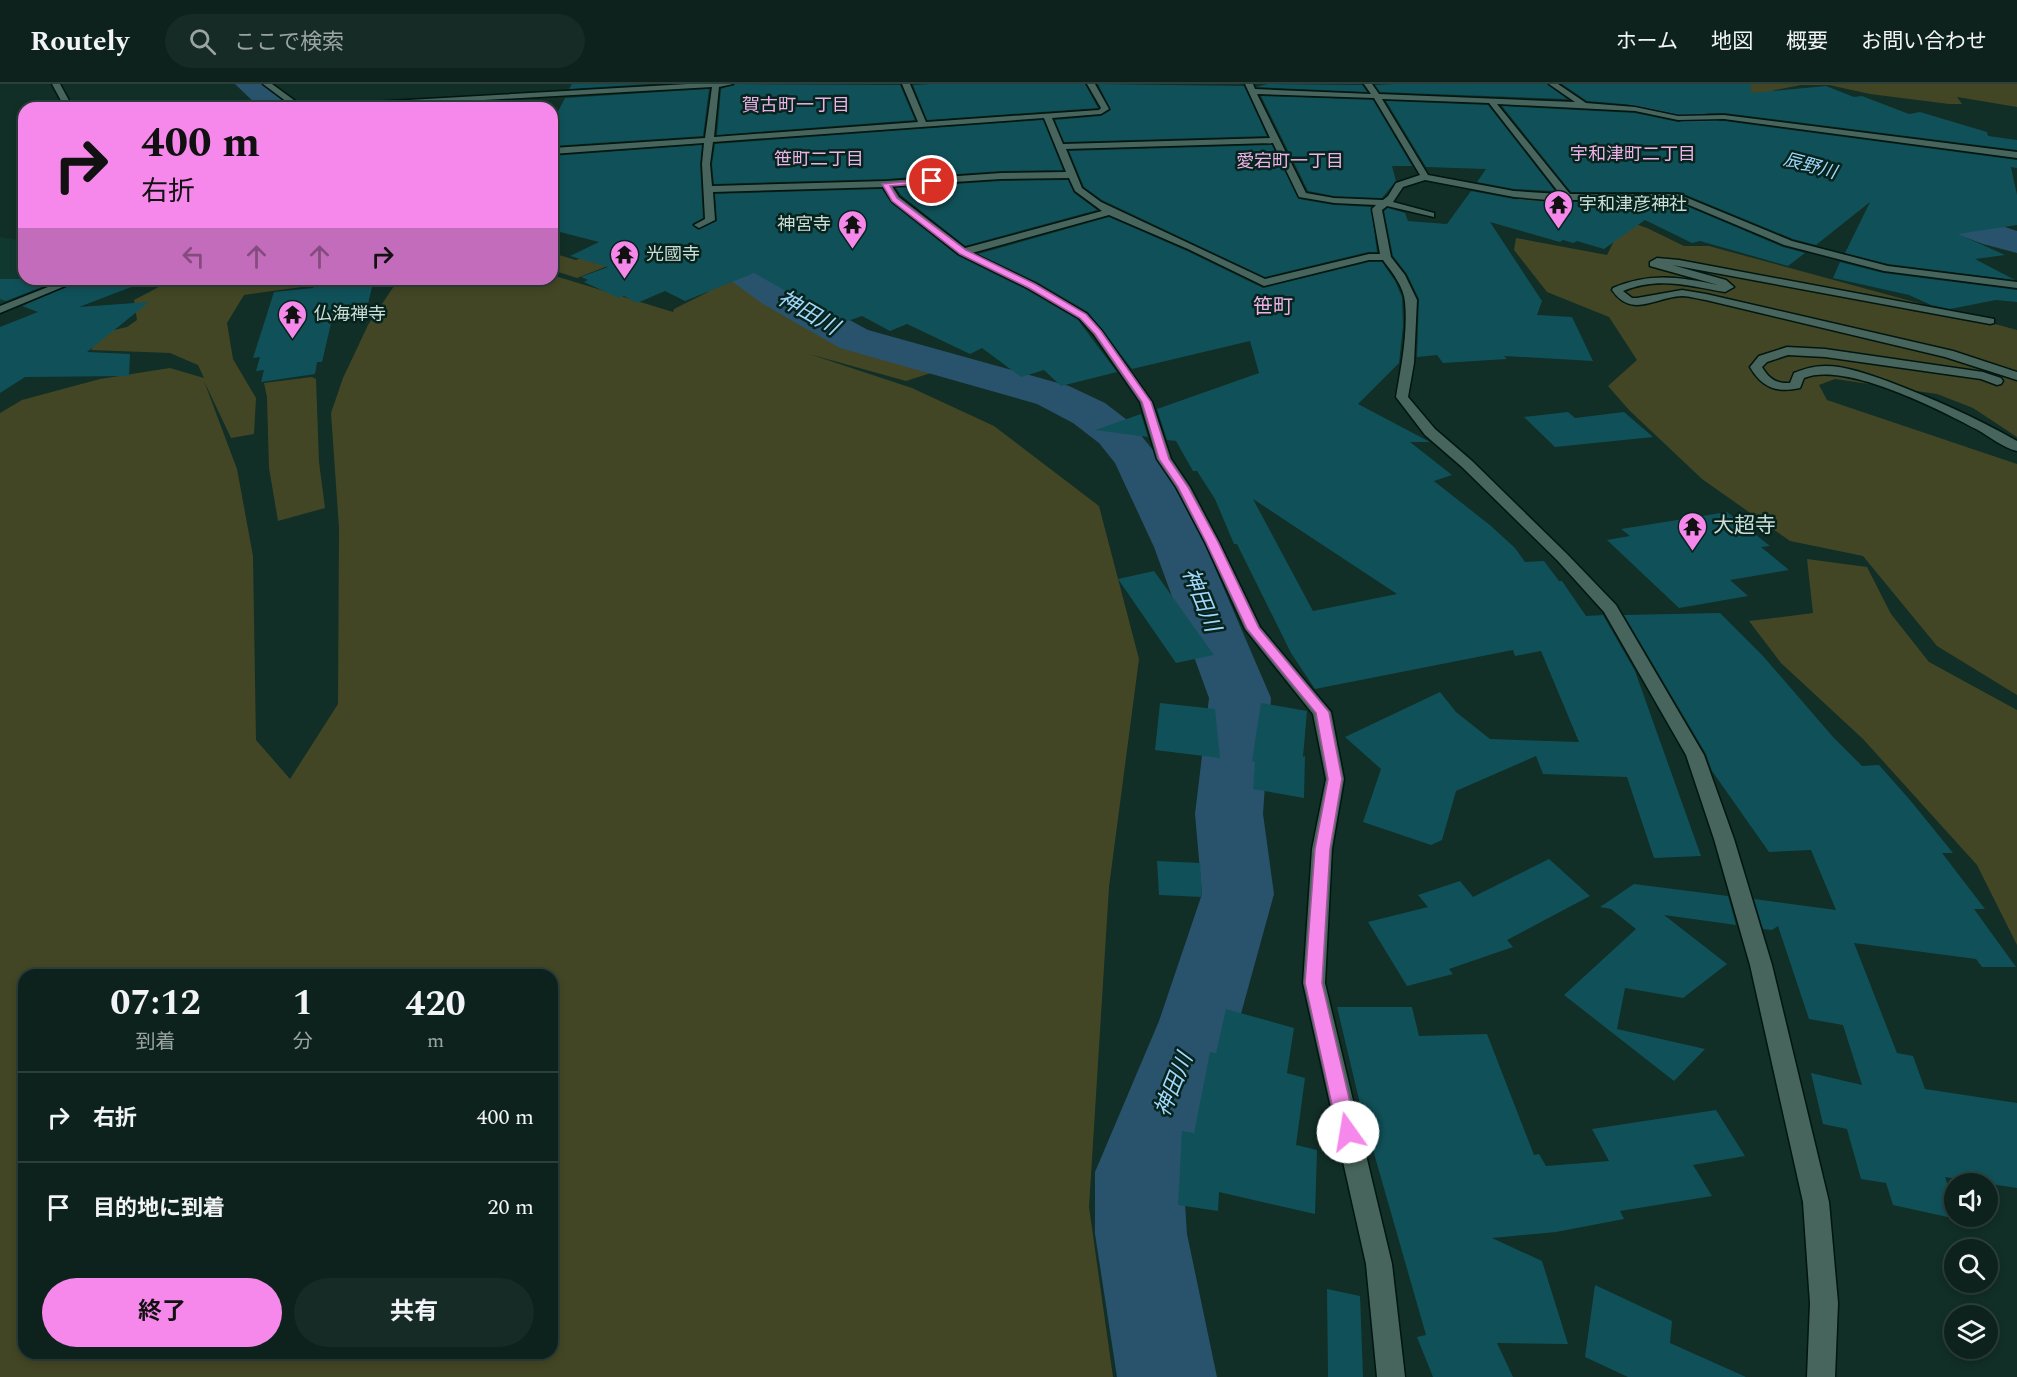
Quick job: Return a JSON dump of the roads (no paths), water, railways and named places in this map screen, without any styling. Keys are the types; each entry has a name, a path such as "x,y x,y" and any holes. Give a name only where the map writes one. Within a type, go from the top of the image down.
{"street":[{"path":"56,84 66,102"},
{"path":"267,84 292,102"},
{"path":"699,225 710,220 708,140 716,84"},
{"path":"428,102 729,84"},
{"path":"906,84 924,126"},
{"path":"558,151 1048,118 1101,112 1105,109 1091,84"},
{"path":"1553,84 1584,105"},
{"path":"1431,215 1413,207 1385,202 1317,199 1302,195 1250,87 1372,90 1491,101 1635,109 1686,118 1710,116 2017,155"},
{"path":"1372,90 1425,177"},
{"path":"1491,101 1568,198"},
{"path":"1048,118 1078,189 1084,195 1111,211 1221,260 1264,283 1369,257 1386,257"},
{"path":"1062,147 1275,140"},
{"path":"708,189 886,184 1001,176 1073,175"},
{"path":"1821,1377 1824,1303 1816,1202 1761,965 1724,838 1695,755 1610,609 1562,557 1467,464 1430,432 1402,397 1408,363 1411,300 1400,275 1386,257 1377,209 1392,198 1399,185 1425,177 1514,194 1568,198 1678,197 1788,243 1888,269 2017,285"},
{"path":"886,184 895,199 963,252 1032,286 1083,316 1110,347 1146,402 1164,459 1183,487 1212,542 1253,629 1322,712 1335,779 1322,849 1314,983 1379,1264 1391,1377"},
{"path":"963,252 1111,211"},
{"path":"1990,321 1679,262 1657,261 1654,264 1722,282 1729,287 1725,289 1655,277 1631,282 1617,290 1624,298 1649,302 1682,293 1706,297 1949,354 2017,376"},
{"path":"0,310 61,285"},
{"path":"2017,387 1983,376 1825,353 1787,351 1763,359 1756,367 1762,378 1772,386 1786,388 1796,385 1798,376 1814,370 1835,370 1867,378 1931,400 2017,447"}],"waterway":[{"name":"神田川","path":"248,84 270,102"},
{"name":"辰野川","path":"1604,84 1658,106 1687,114 1737,143 1779,159"},
{"name":"辰野川","path":"1905,192 1963,224 1984,233 2017,242"},
{"name":"神田川","path":"558,203 695,239 777,296 854,339 1053,395 1089,413 1115,433 1137,460 1180,547 1240,698 1229,814 1238,894 1199,1021 1139,1172 1141,1234 1167,1377"}],"place":[{"name":"宇和津彦神社","path":"1558,230"},
{"name":"神宮寺","path":"852,250"},
{"name":"光國寺","path":"625,280"},
{"name":"仏海禅寺","path":"293,340"},
{"name":"大超寺","path":"1692,552"}],"district":[{"name":"賀古町一丁目","path":"796,105"},
{"name":"宇和津町二丁目","path":"1633,154"},
{"name":"笹町二丁目","path":"819,159"},
{"name":"愛宕町一丁目","path":"1290,161"},
{"name":"笹町","path":"1273,307"}]}
